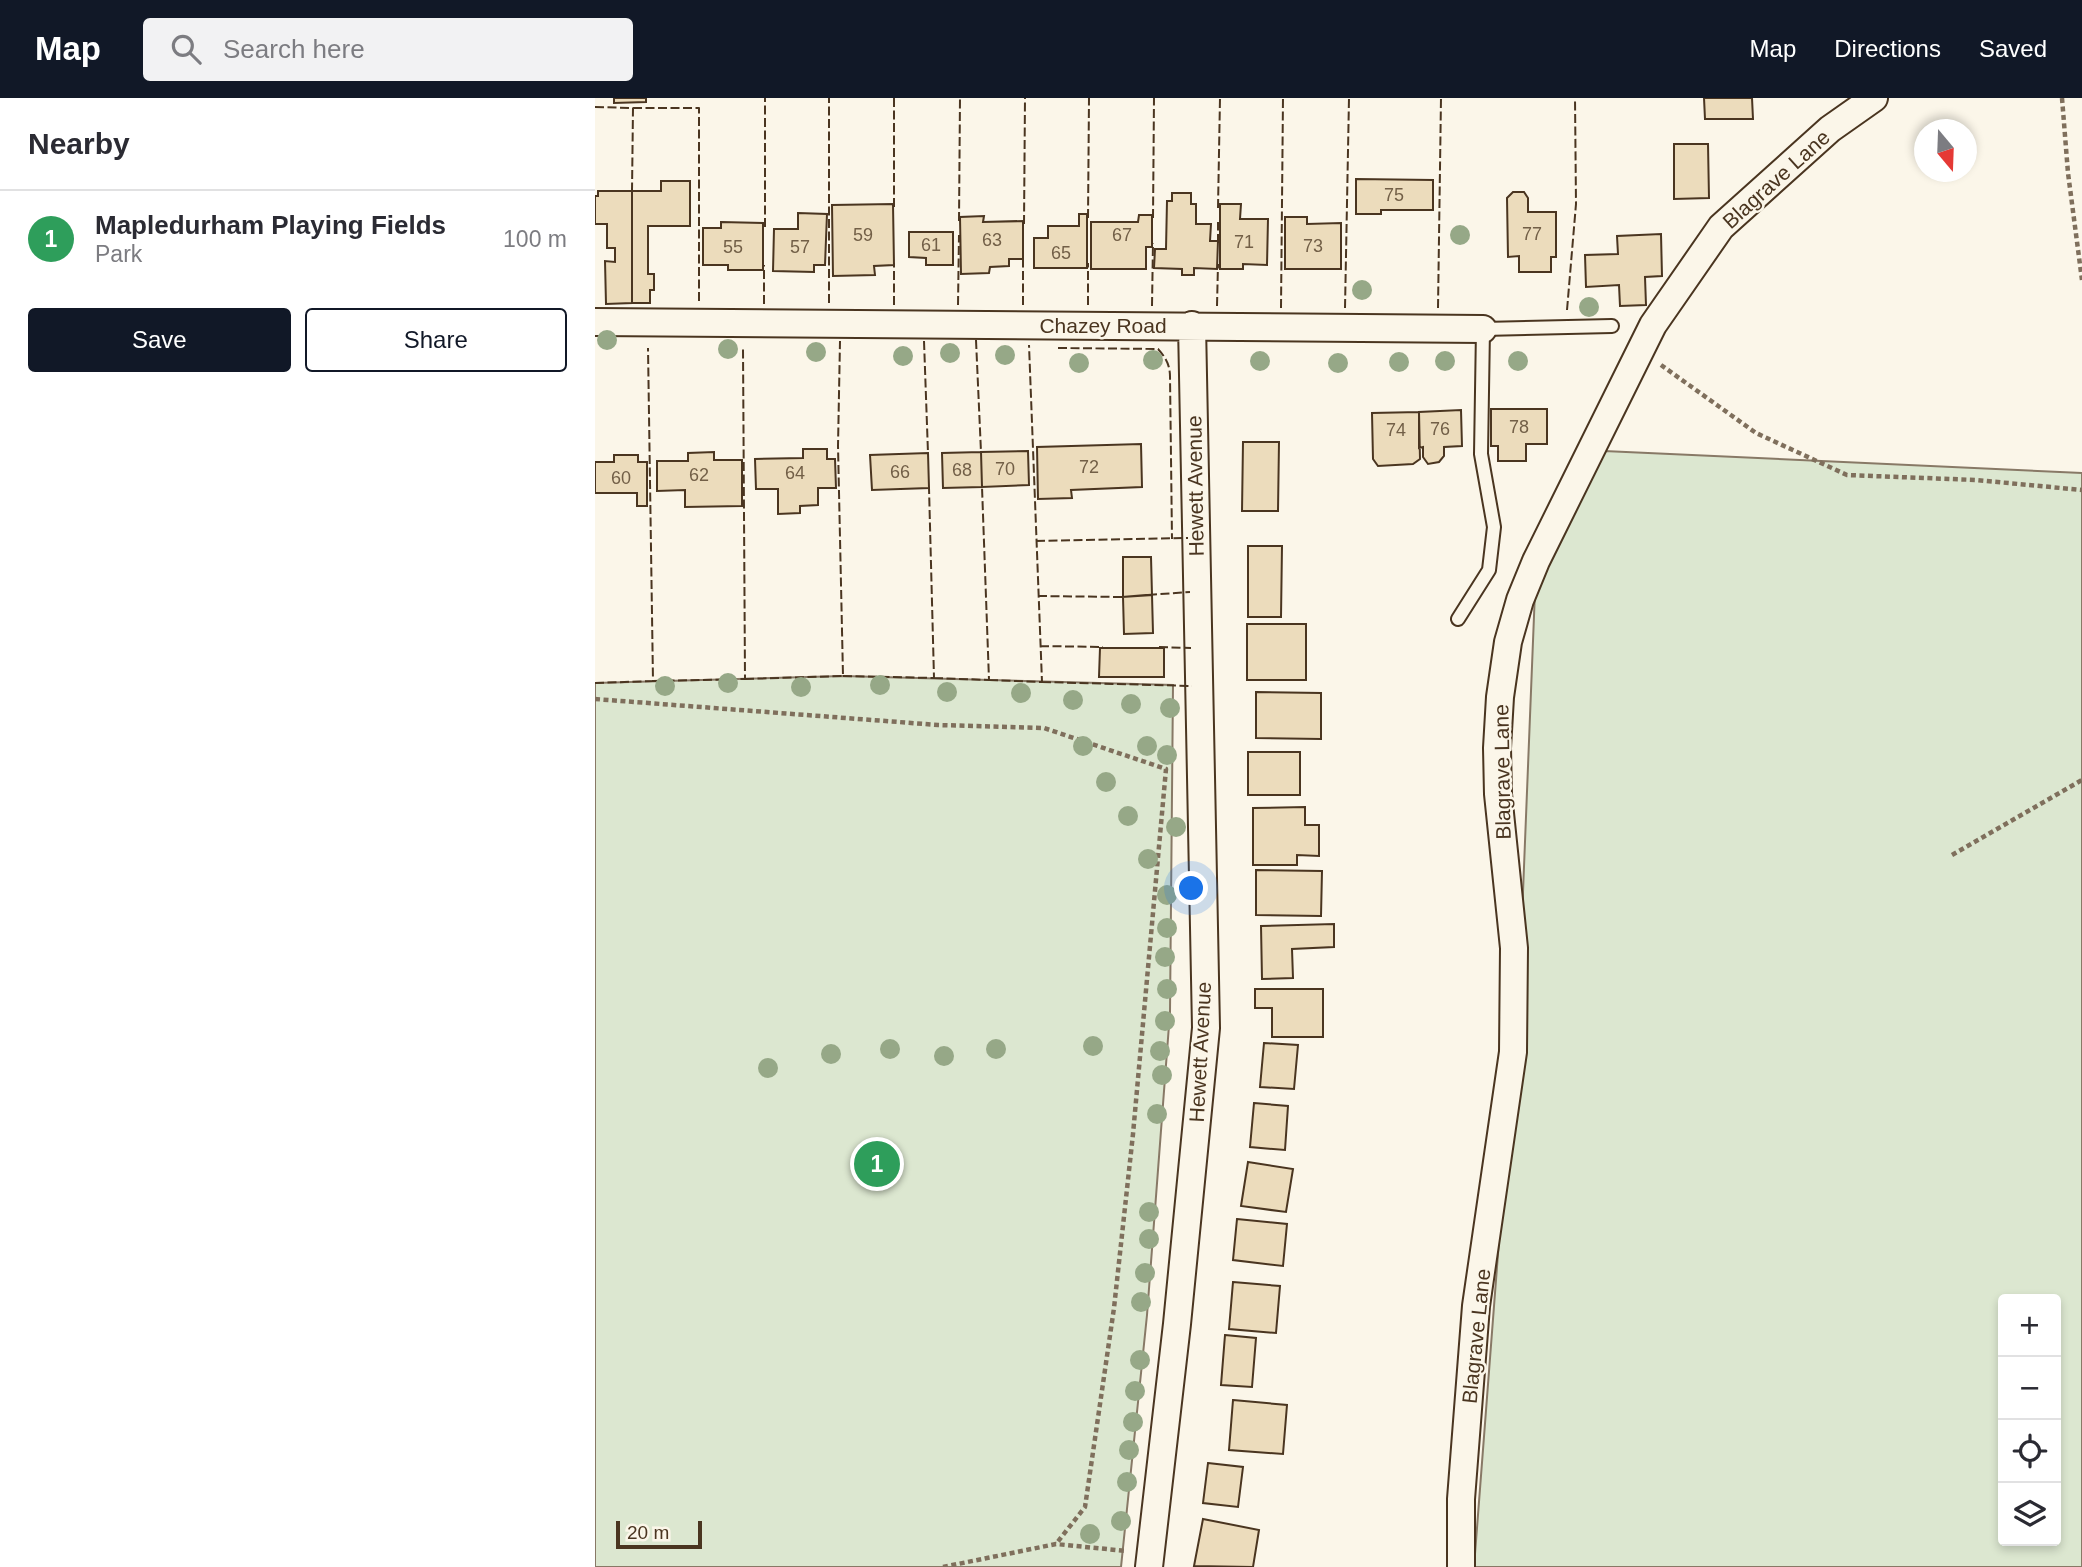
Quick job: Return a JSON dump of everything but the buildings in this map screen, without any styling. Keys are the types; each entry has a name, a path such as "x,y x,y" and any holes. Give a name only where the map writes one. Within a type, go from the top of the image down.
{"street":[{"name":"Blagrave Lane","path":"1461,1567 1461,1499 1476,1306 1513,1052 1514,948 1498,794 1497,748 1500,696 1508,642 1520,600 1537,561 1653,325 1721,228 1830,129 1874,98"},
{"name":"Chazey Road","path":"595,322 1483,329"},
{"name":"Hewett Avenue","path":"1150,1560 1206,1028 1192,326"}],"lane":[{"name":"Chazey Road","path":"1483,329 1612,326"},
{"path":"1458,620 1489,570 1494,527 1481,454 1483,329"}],"path":[{"path":"2062,98 2068,173 2082,280"},
{"path":"1640,351 1756,433 1847,474 1976,480 2082,490"},
{"path":"595,699 938,725 1044,728 1166,769 1133,1134 1114,1308 1085,1507 1056,1545"},
{"path":"1952,855 2082,780"},
{"path":"943,1567 1056,1545 1150,1560"}],"green space":[{"path":"1604,451 2082,473 2082,1567 1474,1567 1520,967 1535,591"},
{"path":"843,676 1173,685 1170,1012 1147,1315 1121,1567 595,1567 595,683"}],"fence":[{"path":"765,98 765,227"},
{"path":"829,98 829,303"},
{"path":"894,98 894,207"},
{"path":"959,221 960,98"},
{"path":"1024,224 1025,98"},
{"path":"1088,218 1089,98"},
{"path":"1153,218 1154,98"},
{"path":"1218,208 1220,98"},
{"path":"1281,308 1283,98"},
{"path":"1345,308 1349,98"},
{"path":"1438,308 1441,98"},
{"path":"1567,310 1576,204 1575,98"},
{"path":"595,107 633,108 632,191"},
{"path":"633,108 699,108 699,304"},
{"path":"1218,222 1218,243"},
{"path":"958,305 959,235"},
{"path":"1152,306 1153,243"},
{"path":"1023,256 1023,305"},
{"path":"894,263 894,305"},
{"path":"1088,263 1088,305"},
{"path":"1217,306 1218,264"},
{"path":"764,265 764,304"},
{"path":"976,340 981,452"},
{"path":"745,679 843,676 838,446 840,341"},
{"path":"924,341 928,453"},
{"path":"989,680 1042,682 1029,345"},
{"path":"595,683 653,681 648,348"},
{"path":"653,681 745,679 743,348"},
{"path":"1058,348 1158,349 1165,359 1170,377 1172,539"},
{"path":"934,678 989,680 982,487"},
{"path":"843,676 934,678 929,488"},
{"path":"1036,541 1188,538"},
{"path":"1148,595 1190,592"},
{"path":"1038,596 1123,597"},
{"path":"1040,646 1103,647"},
{"path":"1159,647 1191,648"},
{"path":"1042,682 1192,686"}],"place":[{"name":"Mapledurham Playing Fields","path":"877,1164"}]}
